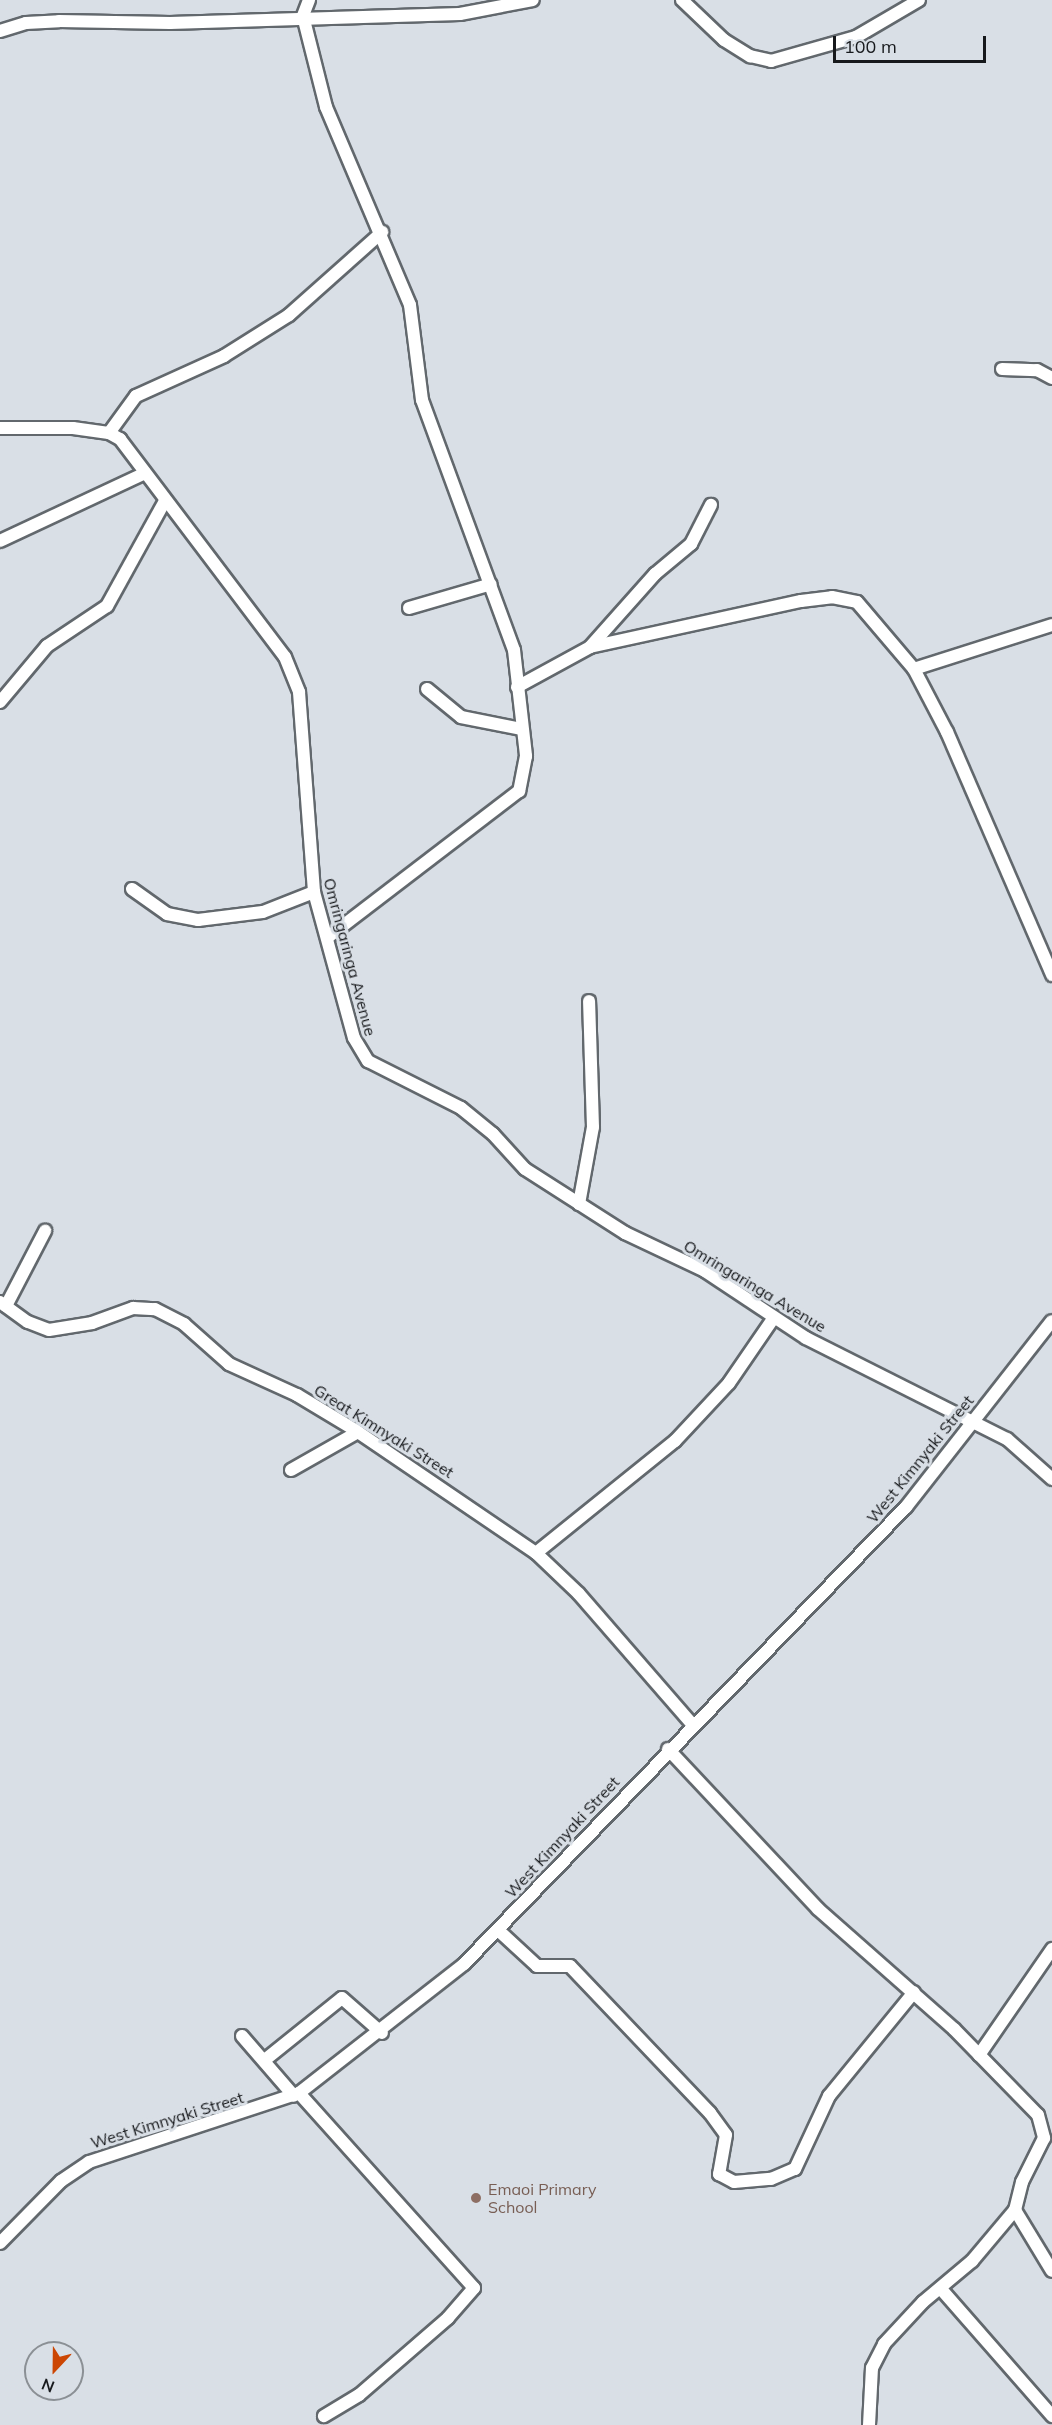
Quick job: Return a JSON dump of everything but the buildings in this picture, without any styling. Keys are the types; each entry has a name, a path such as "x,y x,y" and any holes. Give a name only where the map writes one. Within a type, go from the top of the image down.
{"street":[{"path":"309,0 303,16 326,107 382,232 410,305 422,400 514,650 526,771 519,791 328,937"},
{"path":"0,31 26,22 170,23 303,16 460,14 533,0"},
{"path":"682,0 724,40 750,56 771,61 856,37 919,0"},
{"path":"0,428 73,428 110,433 136,396 224,356 289,315 382,232"},
{"path":"1002,369 1037,370 1052,378"},
{"name":"Omringaringa Avenue","path":"110,433 145,473 251,610 293,675 299,692 314,892 354,1038 368,1061 461,1108 494,1134 525,1169 639,1241 705,1271 773,1319 1007,1439 1052,1479"},
{"path":"0,541 145,473"},
{"path":"0,702 47,646 107,606 165,501"},
{"path":"590,647 655,574 691,544 711,505"},
{"path":"409,608 491,584"},
{"path":"517,687 590,647 801,600 847,598 865,608 914,669 971,779 1052,975"},
{"path":"914,669 1052,625"},
{"path":"426,689 461,717 521,729"},
{"path":"132,889 167,914 198,920 263,912 314,892"},
{"path":"579,1204 593,1127 589,1001"},
{"path":"3,1304 45,1231"},
{"name":"Great Kimnyaki Street","path":"3,1304 28,1322 49,1330 92,1323 133,1308 161,1312 184,1324 229,1364 297,1395 358,1432 536,1553 579,1594 693,1725"},
{"path":"536,1553 675,1441 729,1383 773,1319"},
{"name":"West Kimnyaki Street","path":"0,2243 61,2181 89,2162 297,2095 382,2033 498,1930 668,1749 767,1655 906,1507 972,1420 1052,1321"},
{"path":"291,1470 358,1432"},
{"path":"668,1749 818,1909 914,1992 979,2055 1045,2128 1015,2210 972,2261 884,2344 873,2368 868,2425"},
{"path":"498,1930 537,1966 570,1966 710,2113 726,2135 719,2174 734,2182 771,2180 795,2169 829,2096 914,1992"},
{"path":"979,2055 1052,1949"},
{"path":"266,2059 342,1998 382,2033"},
{"path":"242,2036 266,2059 474,2288 448,2318 366,2388 324,2416"},
{"path":"1015,2210 1052,2271"},
{"path":"940,2289 1052,2416"}],"place":[{"name":"Emaoi Primary School","path":"476,2198"}]}
